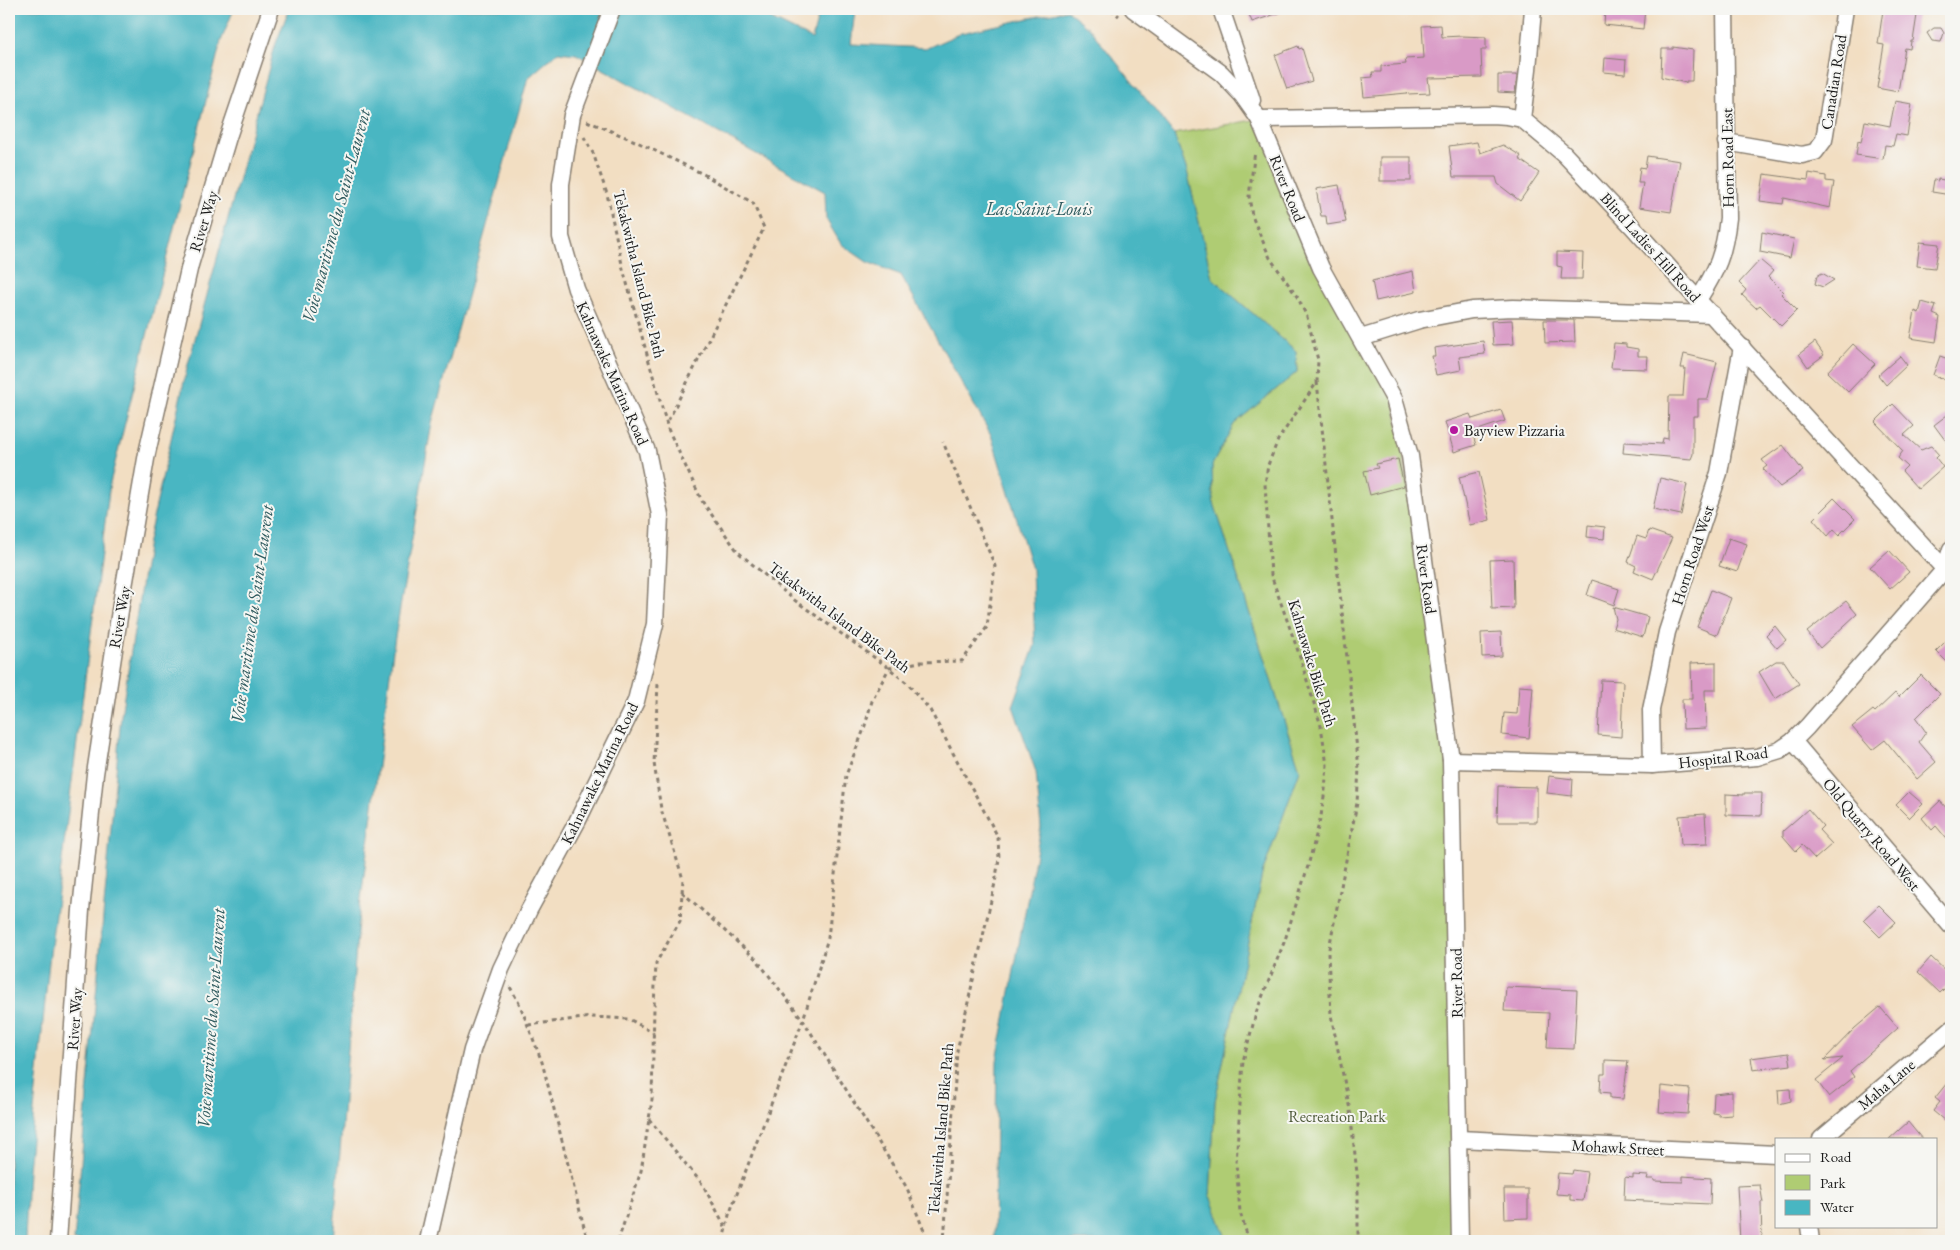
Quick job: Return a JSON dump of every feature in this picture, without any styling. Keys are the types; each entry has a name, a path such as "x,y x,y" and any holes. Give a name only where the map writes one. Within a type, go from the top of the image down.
{"street":[{"name":"River Way","path":"58,1241 81,910 98,755 147,452 187,274 231,128 271,9"},
{"name":"Kahnawake Marina Road","path":"428,1241 472,1050 501,969 529,910 577,822 636,700 656,624 660,515 647,451 576,289 561,237 561,184 572,115 612,9"},
{"name":"River Road","path":"1134,9 1221,73 1242,95 1259,118 1321,268 1394,399 1410,456 1451,760 1460,1241"},
{"path":"1222,9 1246,86 1259,118 1493,115 1522,119 1533,9"},
{"name":"Horn Road East","path":"1698,300 1715,273 1725,244 1728,218 1725,9"},
{"name":"Canadian Road","path":"1726,142 1802,155 1815,152 1824,140 1845,9"},
{"name":"Blind Ladies Hill Road","path":"1522,119 1564,154 1632,226 1948,573"},
{"path":"1361,338 1419,320 1472,310 1513,308 1712,314"},
{"name":"Horn Road West","path":"1652,765 1651,710 1667,632 1719,473 1742,347"},
{"path":"1948,573 1951,549"},
{"name":"Hospital Road","path":"1451,760 1652,765 1756,757 1780,750 1793,741 1948,573"},
{"name":"Old Quarry Road West","path":"1793,741 1951,926"},
{"name":"Maha Lane","path":"1822,1138 1951,1029"},
{"name":"Mohawk Street","path":"1459,1140 1775,1154"},
{"path":"1809,1228 1811,1241"}],"path":[{"name":"Tekakwitha Island Bike Path","path":"572,115 593,153 607,194 623,269 667,423 702,501 738,552 792,600 889,668 908,684 930,710 998,838 999,859 996,883 957,1050 944,1241"},
{"path":"572,115 635,141 705,175 753,203 764,228 667,423"},
{"path":"1254,144 1255,153 1249,196 1252,216 1270,258 1298,298 1307,317 1318,360 1317,382 1359,768 1357,802 1328,954 1332,1015 1350,1110 1358,1182 1358,1241"},
{"name":"Kahnawake Bike Path","path":"1249,1241 1240,1212 1236,1163 1243,1061 1257,1010 1285,940 1308,866 1321,816 1327,777 1325,745 1320,726 1298,651 1271,576 1266,526 1265,484 1268,465 1278,440 1317,382"},
{"path":"723,1241 729,1215 803,1020 828,938 846,775 864,729 872,701 889,668 920,662 962,661 987,627 995,566 943,442"},
{"path":"618,1241 641,1171 652,1100 656,963 680,921 683,880 661,809 654,763 657,676"},
{"path":"682,892 757,960 803,1020 907,1188 928,1241"},
{"path":"501,969 520,1005 542,1062 589,1241"},
{"path":"528,1025 592,1016 628,1019 654,1033"},
{"path":"649,1119 703,1185 726,1228"}],"green space":[{"name":"Recreation Park","path":"1259,119 1321,268 1394,399 1451,760 1460,1241 1227,1241 1210,1196 1215,1101 1262,874 1300,770 1213,500 1212,465 1234,424 1297,372 1296,351 1212,278 1187,171 1174,134"}],"water":[{"path":"9,9 234,9 221,41 110,483 49,962 28,1170 25,1241 9,1241"},
{"path":"289,9 751,9 812,39 819,13 855,10 851,44 927,48 961,33 1067,10 1089,28 1174,134 1187,171 1212,278 1296,351 1297,372 1234,424 1212,465 1213,500 1300,770 1262,874 1215,1101 1210,1196 1227,1241 994,1241 997,1061 1041,827 1036,772 1013,706 1035,645 1032,569 991,435 901,275 867,262 841,244 826,219 825,192 576,54 558,52 528,78 432,423 394,643 358,922 333,1241 74,1241 121,716 148,541 187,368 275,46"}],"building":[{"path":"1247,9 1284,9 1285,11 1252,22"},
{"path":"1614,9 1645,9 1643,29 1604,25 1605,11 1614,12"},
{"path":"1883,10 1917,15 1913,41 1911,41 1910,49 1905,48 1898,92 1877,88 1884,45 1878,44"},
{"path":"1441,25 1442,37 1486,37 1486,50 1481,50 1482,77 1428,78 1430,93 1364,97 1362,78 1373,77 1372,72 1381,72 1381,66 1406,64 1405,59 1424,58 1422,26"},
{"path":"1934,28 1941,28 1944,33 1941,42 1932,41 1927,33"},
{"path":"1298,46 1299,49 1302,48 1312,81 1287,89 1275,55"},
{"path":"1673,47 1693,50 1692,81 1686,81 1686,83 1661,77 1662,49 1673,49"},
{"path":"1605,58 1626,60 1625,74 1604,72"},
{"path":"1498,75 1517,75 1515,93 1498,92"},
{"path":"1895,101 1912,104 1907,136 1896,134 1893,146 1885,145 1883,159 1856,155 1858,141 1861,142 1865,121 1890,126"},
{"path":"1477,142 1480,153 1503,145 1521,156 1519,159 1539,173 1520,201 1498,184 1496,177 1453,177 1449,146"},
{"path":"1647,156 1680,161 1671,212 1639,207 1643,183 1638,183 1640,167 1645,168"},
{"path":"1380,157 1411,157 1411,181 1380,181"},
{"path":"1809,173 1826,176 1826,181 1834,182 1830,208 1784,198 1783,204 1760,201 1764,174 1808,180"},
{"path":"1938,179 1951,181 1951,195 1932,192 1934,180 1938,181"},
{"path":"1339,185 1346,222 1327,225 1326,216 1321,216 1316,189"},
{"path":"1762,232 1794,239 1790,258 1760,252"},
{"path":"1920,242 1939,244 1935,268 1917,266"},
{"path":"1557,252 1583,253 1582,279 1561,279 1562,267 1557,266"},
{"path":"1760,260 1773,271 1768,277 1797,310 1781,326 1760,305 1756,308 1742,295 1746,290 1739,283"},
{"path":"1413,271 1416,292 1376,301 1372,281"},
{"path":"1822,273 1834,280 1823,287 1815,284 1817,276"},
{"path":"1922,302 1936,306 1933,314 1940,317 1936,342 1910,338 1915,311 1919,313"},
{"path":"1512,320 1514,344 1493,345 1491,321"},
{"path":"1544,320 1574,320 1575,342 1545,343"},
{"path":"1483,341 1485,354 1459,357 1461,370 1436,375 1432,356 1435,356 1434,348"},
{"path":"1815,342 1824,355 1808,367 1799,354"},
{"path":"1614,343 1626,344 1626,347 1638,349 1638,356 1648,356 1647,369 1611,368"},
{"path":"1853,344 1875,364 1848,392 1827,372"},
{"path":"1684,354 1717,362 1708,399 1698,399 1698,416 1693,416 1693,454 1691,459 1623,453 1624,442 1662,444 1663,438 1668,439 1669,396 1683,396 1685,368 1681,368"},
{"path":"1900,356 1907,365 1886,385 1878,375"},
{"path":"1940,356 1951,360 1951,382 1933,375"},
{"path":"1893,404 1914,426 1904,435 1921,450 1931,446 1939,455 1936,458 1943,467 1918,489 1902,471 1907,466 1898,458 1903,451 1875,422"},
{"path":"1501,410 1505,421 1472,432 1476,445 1454,452 1445,422 1470,414 1472,419"},
{"path":"1951,412 1951,448 1934,425"},
{"path":"1783,445 1803,471 1780,487 1763,469 1767,466 1762,460"},
{"path":"1398,459 1404,486 1370,495 1364,471 1378,468 1376,464"},
{"path":"1479,472 1490,520 1470,525 1459,477"},
{"path":"1660,478 1687,484 1681,515 1653,509"},
{"path":"1834,498 1855,519 1839,535 1834,529 1828,536 1813,519"},
{"path":"1588,525 1605,527 1604,539 1587,537"},
{"path":"1649,530 1672,538 1653,579 1634,571 1636,566 1628,562 1637,536 1646,539"},
{"path":"1729,538 1747,544 1737,572 1719,566"},
{"path":"1889,550 1909,572 1890,589 1870,567"},
{"path":"1513,559 1514,608 1492,609 1490,560"},
{"path":"1592,580 1619,589 1614,605 1587,595"},
{"path":"1711,590 1731,598 1717,635 1697,627"},
{"path":"1846,601 1857,614 1820,648 1807,632"},
{"path":"1613,607 1648,617 1643,637 1613,628 1616,619"},
{"path":"1775,626 1786,640 1777,648 1766,635"},
{"path":"1501,632 1502,656 1482,657 1481,633"},
{"path":"1951,636 1951,666 1936,651"},
{"path":"1776,661 1784,661 1799,684 1775,699 1759,672"},
{"path":"1716,662 1716,690 1705,690 1706,728 1683,729 1682,699 1692,699 1691,663"},
{"path":"1921,675 1940,694 1916,718 1926,732 1919,742 1936,762 1917,779 1885,740 1872,750 1852,727 1873,710 1875,712 1895,693 1899,697"},
{"path":"1601,680 1623,681 1621,737 1598,735"},
{"path":"1519,686 1533,687 1529,738 1502,735 1504,713 1517,714"},
{"path":"1549,776 1573,779 1572,796 1547,793"},
{"path":"1498,786 1537,787 1537,822 1497,822"},
{"path":"1909,792 1923,804 1909,818 1896,805"},
{"path":"1744,793 1762,793 1761,816 1726,815 1726,794 1744,795"},
{"path":"1940,801 1951,813 1951,844 1936,826 1932,830 1922,818"},
{"path":"1808,809 1823,826 1819,830 1832,844 1815,859 1802,845 1796,851 1783,836 1783,831"},
{"path":"1705,814 1707,844 1681,845 1679,816"},
{"path":"1879,905 1896,922 1880,937 1863,920"},
{"path":"1931,957 1951,976 1951,982 1940,993 1918,972"},
{"path":"1506,987 1577,990 1574,1049 1547,1048 1549,1013 1504,1011"},
{"path":"1880,1007 1898,1028 1850,1071 1854,1077 1829,1097 1816,1080 1843,1058 1824,1060 1855,1028"},
{"path":"1789,1053 1791,1065 1753,1070 1751,1058"},
{"path":"1605,1060 1628,1061 1623,1099 1610,1098 1610,1093 1600,1092 1601,1074 1605,1074"},
{"path":"1951,1078 1951,1126 1933,1111 1940,1102 1935,1098"},
{"path":"1661,1086 1690,1089 1688,1114 1659,1112"},
{"path":"1790,1089 1791,1101 1779,1104 1778,1090"},
{"path":"1732,1092 1732,1115 1719,1116 1719,1114 1713,1113 1714,1094"},
{"path":"1908,1122 1921,1138 1890,1138"},
{"path":"1573,1170 1587,1172 1583,1201 1570,1200 1570,1195 1556,1194 1558,1173 1572,1174"},
{"path":"1633,1175 1648,1176 1647,1179 1654,1179 1654,1181 1683,1182 1683,1176 1711,1178 1710,1204 1624,1200 1625,1177 1633,1178"},
{"path":"1760,1185 1763,1203 1761,1203 1762,1241 1740,1241 1737,1186"},
{"path":"1504,1189 1528,1189 1528,1218 1505,1219"}],"place":[{"name":"Bayview Pizzaria","path":"1454,430"}],"water label":[{"name":"Lac Saint-Louis","path":"1039,209"},
{"name":"Voie maritime du Saint-Laurent","path":"336,216"},
{"name":"Voie maritime du Saint-Laurent","path":"252,614"},
{"name":"Voie maritime du Saint-Laurent","path":"211,1018"}]}
